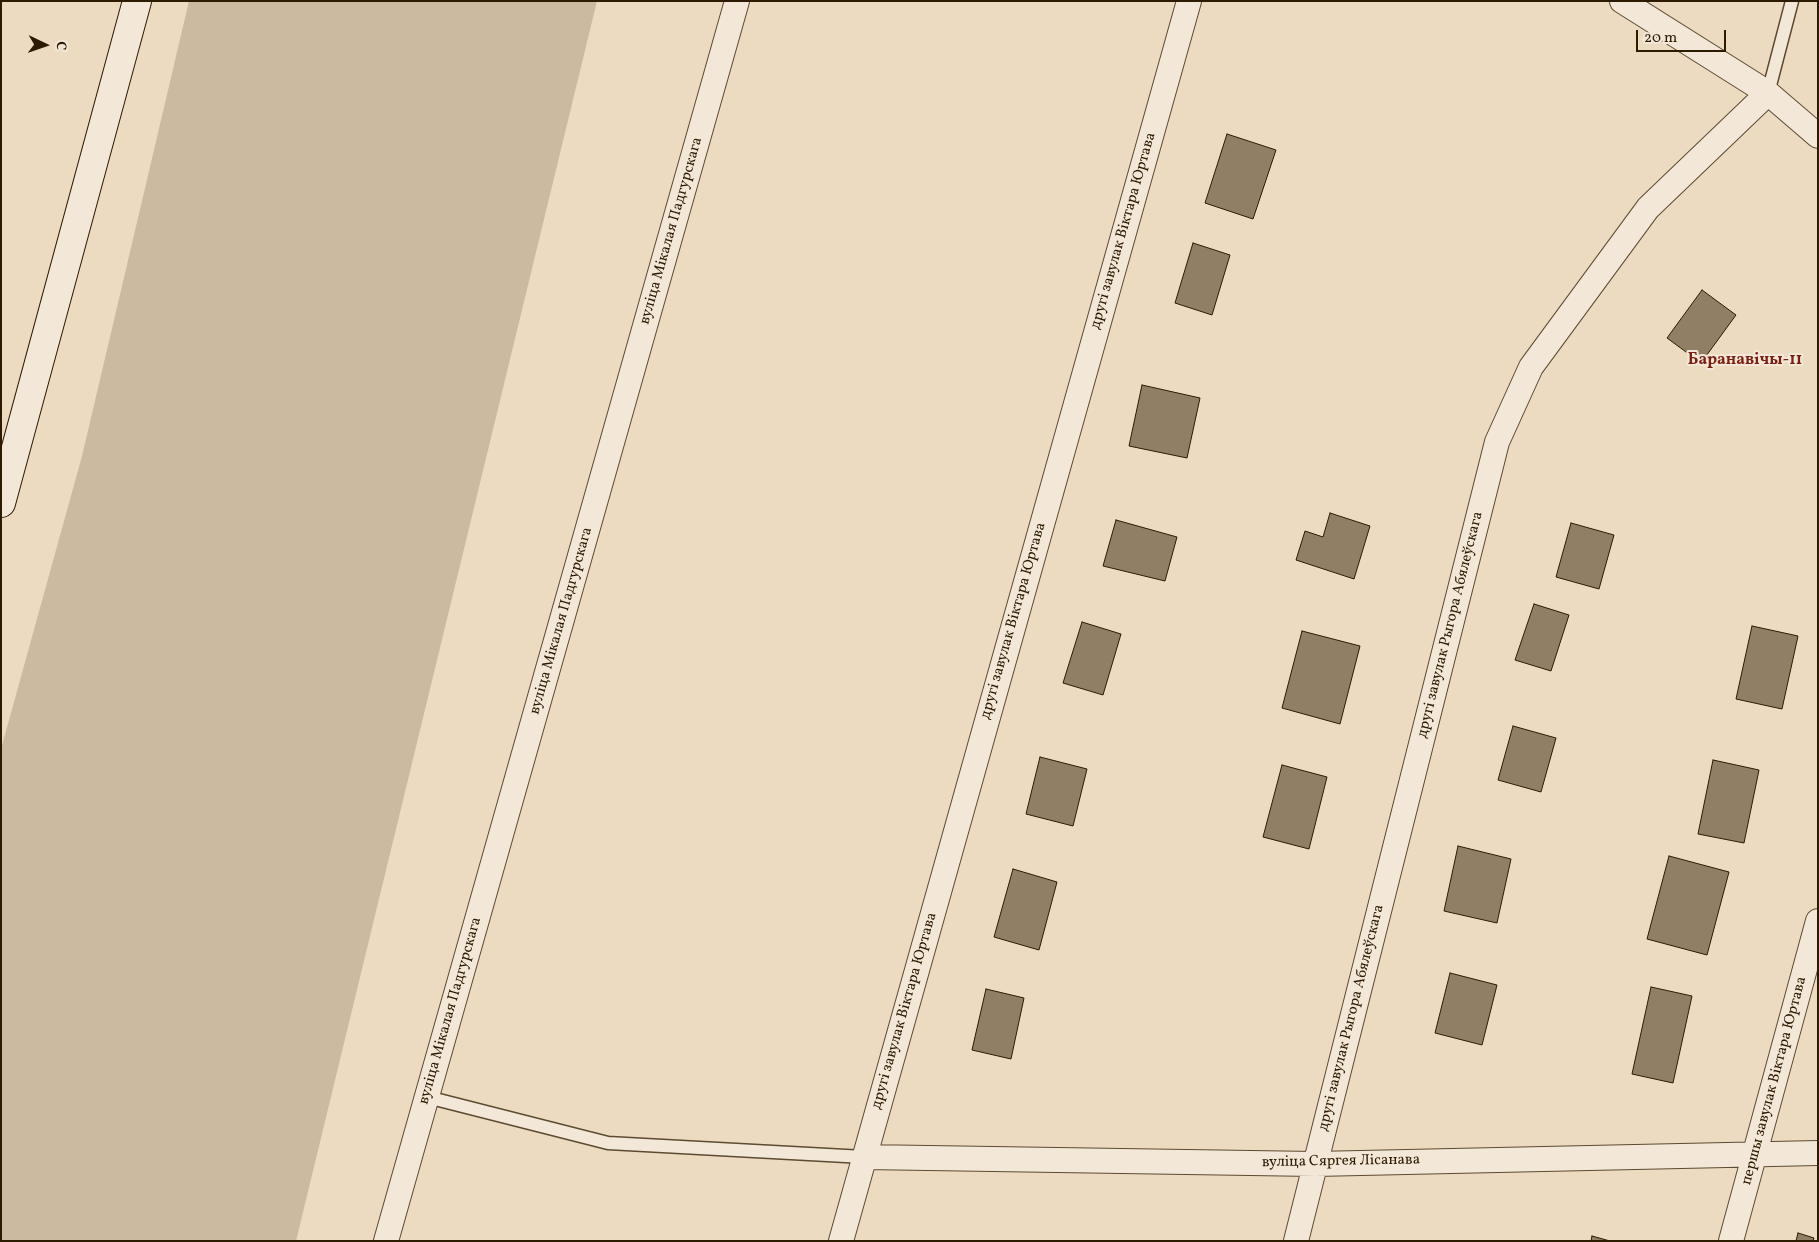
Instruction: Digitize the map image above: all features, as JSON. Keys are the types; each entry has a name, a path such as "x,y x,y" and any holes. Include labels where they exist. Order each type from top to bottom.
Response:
{"main road":[{"path":"1,503 137,1"}],"street":[{"name":"вуліца Мікалая Падгурскага","path":"386,1241 737,1"},
{"name":"другі завулак Віктара Юртава","path":"841,1241 1189,1"},
{"path":"1622,1 1768,93 1818,136"},
{"name":"другі завулак Рыгора Абялеўскага","path":"1296,1241 1497,442 1531,368 1648,208 1768,93"},
{"name":"першы завулак Віктара Юртава","path":"1731,1241 1818,921"},
{"name":"вуліца Сяргея Лісанава","path":"864,1156 1315,1164 1818,1153"}],"lane":[{"path":"1768,93 1792,1"},
{"path":"427,1097 608,1144 864,1156"}],"shaded area":[{"path":"189,1 597,1 296,1241 1,1241 1,749 82,456"}],"building":[{"path":"1227,134 1276,150 1253,219 1205,203"},
{"path":"1193,243 1230,255 1212,315 1175,303"},
{"path":"1702,290 1736,315 1701,363 1667,338"},
{"path":"1142,385 1200,398 1187,458 1129,446"},
{"path":"1330,513 1370,526 1354,579 1296,560 1305,531 1323,537"},
{"path":"1116,520 1177,537 1165,581 1103,566"},
{"path":"1571,523 1614,535 1599,589 1556,577"},
{"path":"1534,604 1569,615 1551,671 1515,660"},
{"path":"1082,622 1121,634 1103,695 1063,683"},
{"path":"1752,626 1798,636 1782,709 1736,699"},
{"path":"1302,631 1360,646 1340,724 1282,708"},
{"path":"1513,726 1556,738 1541,792 1498,780"},
{"path":"1040,757 1087,769 1073,826 1026,814"},
{"path":"1713,760 1759,770 1744,843 1698,834"},
{"path":"1282,765 1327,777 1309,849 1263,837"},
{"path":"1458,846 1511,859 1497,923 1444,911"},
{"path":"1669,856 1729,872 1707,955 1647,939"},
{"path":"1013,869 1057,882 1039,950 994,937"},
{"path":"1450,973 1497,985 1482,1045 1435,1033"},
{"path":"1651,987 1692,996 1673,1083 1632,1074"},
{"path":"986,989 1024,998 1011,1059 972,1050"},
{"path":"1798,1233 1814,1238 1813,1241 1796,1241"},
{"path":"1592,1236 1610,1241 1591,1241"}],"district":[{"name":"Баранавічы-11","path":"1745,361"}]}
